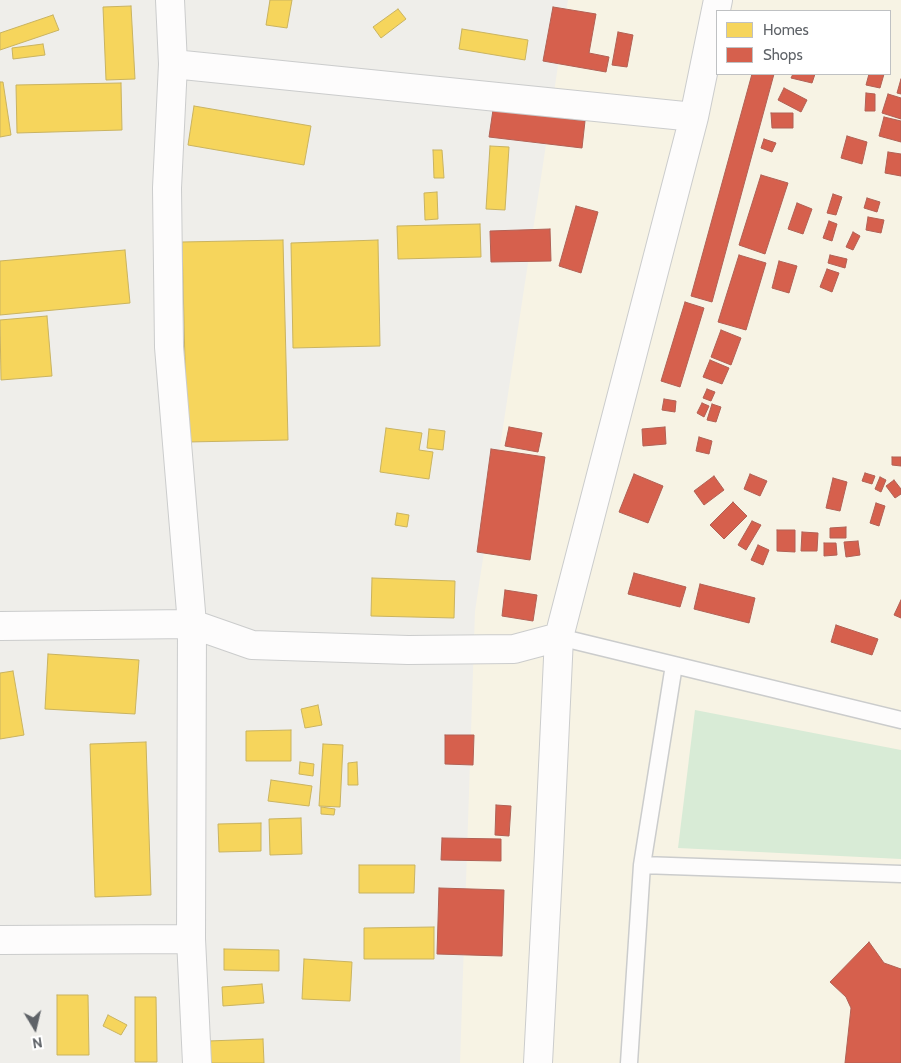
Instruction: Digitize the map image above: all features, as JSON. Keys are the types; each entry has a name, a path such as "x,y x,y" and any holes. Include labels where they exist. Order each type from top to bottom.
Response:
{"street":[{"path":"170,0 173,64 167,188 169,346 192,624 191,939 197,1063"},
{"path":"538,1063 550,852 559,637 694,117 718,0"},
{"path":"173,64 694,117"},
{"path":"0,626 192,624 252,645 408,650 514,649 559,637"},
{"path":"0,940 191,939"}],"lane":[{"path":"559,637 901,720"},
{"path":"629,1063 642,865 674,665"},
{"path":"642,865 901,874"}],"shaded area":[{"path":"568,0 901,0 901,1063 460,1063 475,611"}],"green space":[{"path":"695,710 901,750 901,859 678,848"}],"building: Homes":[{"path":"270,0 292,0 287,28 266,25"},
{"path":"131,6 135,79 106,80 103,7"},
{"path":"398,9 406,19 381,38 373,27"},
{"path":"53,15 59,30 0,50 0,33"},
{"path":"462,29 528,40 525,60 459,49"},
{"path":"43,44 45,55 13,59 12,48"},
{"path":"0,82 3,82 11,135 0,137"},
{"path":"121,83 122,130 17,133 16,85"},
{"path":"194,106 311,126 304,165 188,145"},
{"path":"490,146 509,147 505,210 486,209"},
{"path":"433,150 442,150 444,178 434,178"},
{"path":"437,192 438,219 425,220 424,193"},
{"path":"480,224 481,257 398,259 397,226"},
{"path":"283,240 288,440 187,442 182,242"},
{"path":"378,240 380,346 293,348 291,243"},
{"path":"125,250 130,303 0,315 0,261"},
{"path":"47,316 52,376 1,380 0,320"},
{"path":"386,428 422,433 419,450 433,452 429,479 380,472"},
{"path":"429,429 445,431 443,450 427,448"},
{"path":"397,513 409,515 407,527 395,525"},
{"path":"372,578 455,581 454,618 371,616"},
{"path":"48,654 139,660 135,714 45,709"},
{"path":"13,671 24,735 0,739 0,673"},
{"path":"318,705 322,725 305,728 301,709"},
{"path":"291,730 291,761 246,761 246,731"},
{"path":"146,742 151,895 95,897 90,744"},
{"path":"323,744 343,745 340,807 319,806"},
{"path":"300,762 314,764 313,776 299,774"},
{"path":"357,762 358,785 348,785 348,763"},
{"path":"271,780 312,786 309,806 268,801"},
{"path":"321,807 335,809 334,815 321,814"},
{"path":"301,818 302,854 270,855 269,819"},
{"path":"261,823 261,851 219,852 218,824"},
{"path":"359,865 415,865 414,893 359,893"},
{"path":"434,927 434,959 364,959 364,928"},
{"path":"224,949 279,950 279,971 224,970"},
{"path":"304,959 352,962 350,1001 302,999"},
{"path":"262,984 264,1003 223,1006 222,987"},
{"path":"57,995 88,995 89,1055 57,1055"},
{"path":"135,997 156,997 157,1062 135,1062"},
{"path":"108,1015 127,1025 121,1035 103,1026"},
{"path":"263,1039 264,1063 209,1063 208,1041"}],"building: Shops":[{"path":"553,7 596,14 589,53 609,57 606,72 543,61"},
{"path":"618,32 633,35 627,67 612,65"},
{"path":"752,75 774,75 712,302 691,296"},
{"path":"792,75 815,75 812,83 791,78"},
{"path":"869,75 884,75 880,88 866,85"},
{"path":"901,79 901,94 897,93"},
{"path":"784,88 807,100 801,112 778,100"},
{"path":"866,93 875,94 875,111 865,111"},
{"path":"888,94 901,98 901,119 882,113"},
{"path":"493,110 585,121 582,148 489,137"},
{"path":"771,113 793,113 793,128 772,128"},
{"path":"884,117 901,121 901,142 879,136"},
{"path":"847,136 867,142 862,164 841,158"},
{"path":"764,139 776,143 772,152 761,148"},
{"path":"888,152 901,154 901,176 885,173"},
{"path":"761,175 788,183 765,254 739,245"},
{"path":"833,194 842,197 836,215 827,213"},
{"path":"867,198 880,202 877,212 864,208"},
{"path":"797,203 812,209 803,234 788,229"},
{"path":"576,206 598,212 581,273 559,266"},
{"path":"868,217 884,220 881,233 866,230"},
{"path":"829,221 837,224 832,241 823,238"},
{"path":"550,229 551,261 491,262 490,231"},
{"path":"853,232 860,236 853,250 846,247"},
{"path":"739,255 766,263 746,330 718,322"},
{"path":"830,255 847,259 845,268 828,263"},
{"path":"779,261 797,266 789,293 772,288"},
{"path":"827,269 839,273 832,292 820,287"},
{"path":"685,302 704,308 680,387 661,381"},
{"path":"721,330 741,338 731,365 711,357"},
{"path":"710,360 729,368 722,384 703,377"},
{"path":"707,389 715,392 711,401 703,398"},
{"path":"664,399 676,401 675,412 662,410"},
{"path":"702,403 709,406 704,417 697,413"},
{"path":"712,404 721,407 716,422 707,420"},
{"path":"509,427 542,433 538,452 505,446"},
{"path":"665,427 666,444 643,446 642,429"},
{"path":"699,437 712,441 709,454 696,451"},
{"path":"491,449 545,457 530,560 477,552"},
{"path":"892,457 901,457 901,466 892,465"},
{"path":"865,473 875,476 872,484 862,481"},
{"path":"634,474 663,486 648,523 619,512"},
{"path":"750,474 767,481 760,496 744,489"},
{"path":"714,476 724,490 704,505 694,491"},
{"path":"880,477 886,480 881,492 875,489"},
{"path":"833,478 847,482 840,511 826,508"},
{"path":"894,480 901,489 901,494 895,498 886,486"},
{"path":"733,502 747,516 724,539 710,525"},
{"path":"876,503 885,506 879,526 870,523"},
{"path":"752,521 761,525 746,550 738,545"},
{"path":"846,527 846,538 830,538 830,528"},
{"path":"777,530 795,530 795,552 777,551"},
{"path":"802,532 818,533 817,551 801,551"},
{"path":"858,541 860,555 846,557 844,542"},
{"path":"824,543 836,543 837,555 824,556"},
{"path":"758,545 769,550 763,565 751,560"},
{"path":"634,573 686,587 680,607 628,594"},
{"path":"700,584 755,598 749,623 694,609"},
{"path":"505,590 537,595 533,621 502,616"},
{"path":"901,600 901,618 894,615"},
{"path":"836,625 878,639 872,655 831,642"},
{"path":"445,735 474,735 473,765 445,764"},
{"path":"496,805 511,806 509,836 495,835"},
{"path":"442,838 501,839 501,861 441,860"},
{"path":"439,888 504,890 502,956 437,954"},
{"path":"869,942 884,963 901,969 901,1063 845,1063 851,1008 846,997 830,982"}]}
